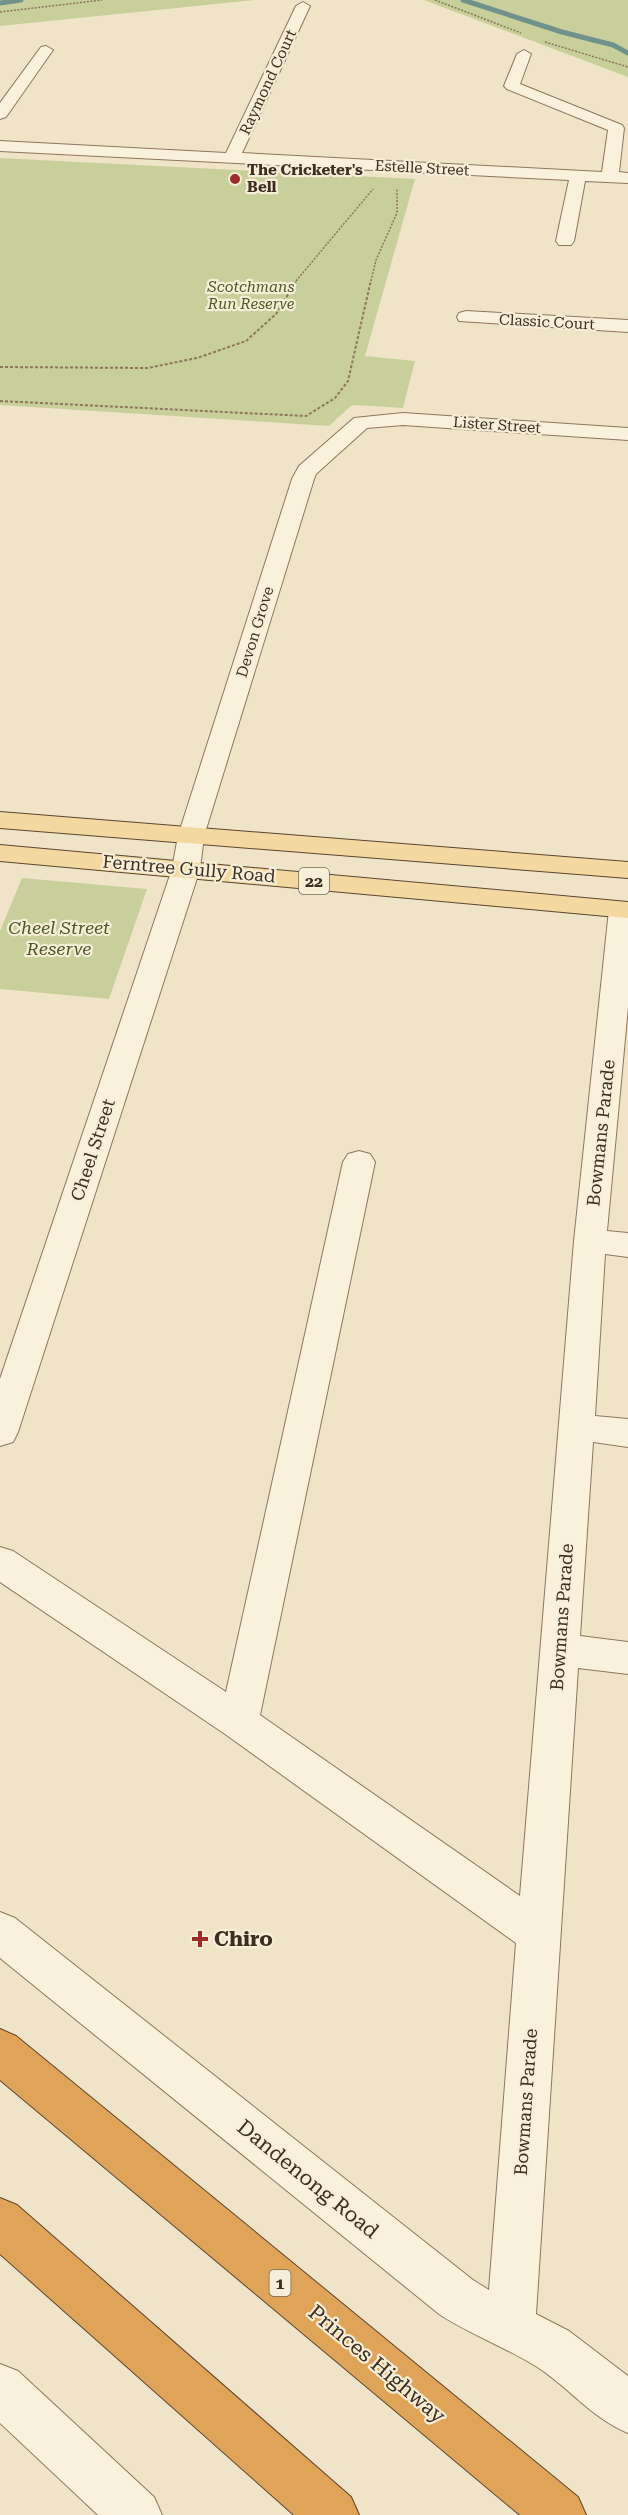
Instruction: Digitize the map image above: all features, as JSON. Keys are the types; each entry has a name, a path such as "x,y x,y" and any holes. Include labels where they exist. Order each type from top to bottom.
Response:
{"highway":[{"name":"Princes Highway","path":"0,2051 560,2515"},
{"path":"0,2222 333,2515"}],"main road":[{"name":"Ferntree Gully Road","path":"0,820 628,870"},
{"name":"Ferntree Gully Road","path":"0,853 625,910"}],"street":[{"name":"Raymond Court","path":"232,158 303,6"},
{"path":"0,114 46,50"},
{"path":"524,54 512,86 616,128 610,177"},
{"name":"Estelle Street","path":"0,146 628,178"},
{"path":"566,241 578,176"},
{"name":"Classic Court","path":"466,317 628,326"},
{"name":"Lister Street","path":"366,421 403,419 628,434"},
{"name":"Devon Grove","path":"186,869 191,836 303,478 307,471 356,425 366,421"},
{"name":"Cheel Street","path":"0,1432 186,869"},
{"name":"Bowmans Parade","path":"511,2326 590,1241 625,910"},
{"path":"239,1722 359,1162"},
{"path":"590,1241 628,1245"},
{"path":"576,1427 628,1433"},
{"path":"0,1562 239,1722 538,1934"},
{"path":"559,1650 628,1658"},
{"name":"Dandenong Road","path":"0,1932 456,2297 483,2314 552,2348 628,2408"},
{"path":"0,2390 136,2515"}],"path":[{"path":"0,12 102,0"},
{"path":"0,367 148,368 197,358 246,341 276,314 301,273 378,184 387,166"},
{"path":"0,401 306,417 324,407 341,395 348,381 376,260 397,213 397,187 378,184"}],"green space":[{"path":"0,0 255,0 0,26"},
{"path":"424,0 628,0 628,77"},
{"name":"Scotchmans Run Reserve","path":"0,158 415,179 365,356 415,361 403,408 352,405 329,426 0,405"},
{"name":"Cheel Street Reserve","path":"22,878 147,889 109,999 0,989 0,931"}],"waterway":[{"path":"0,3 21,0"},
{"path":"463,0 562,32 613,45 628,53"}],"place":[{"name":"The Cricketer's Bell","path":"235,179"},
{"name":"Chiro","path":"200,1939"}]}
